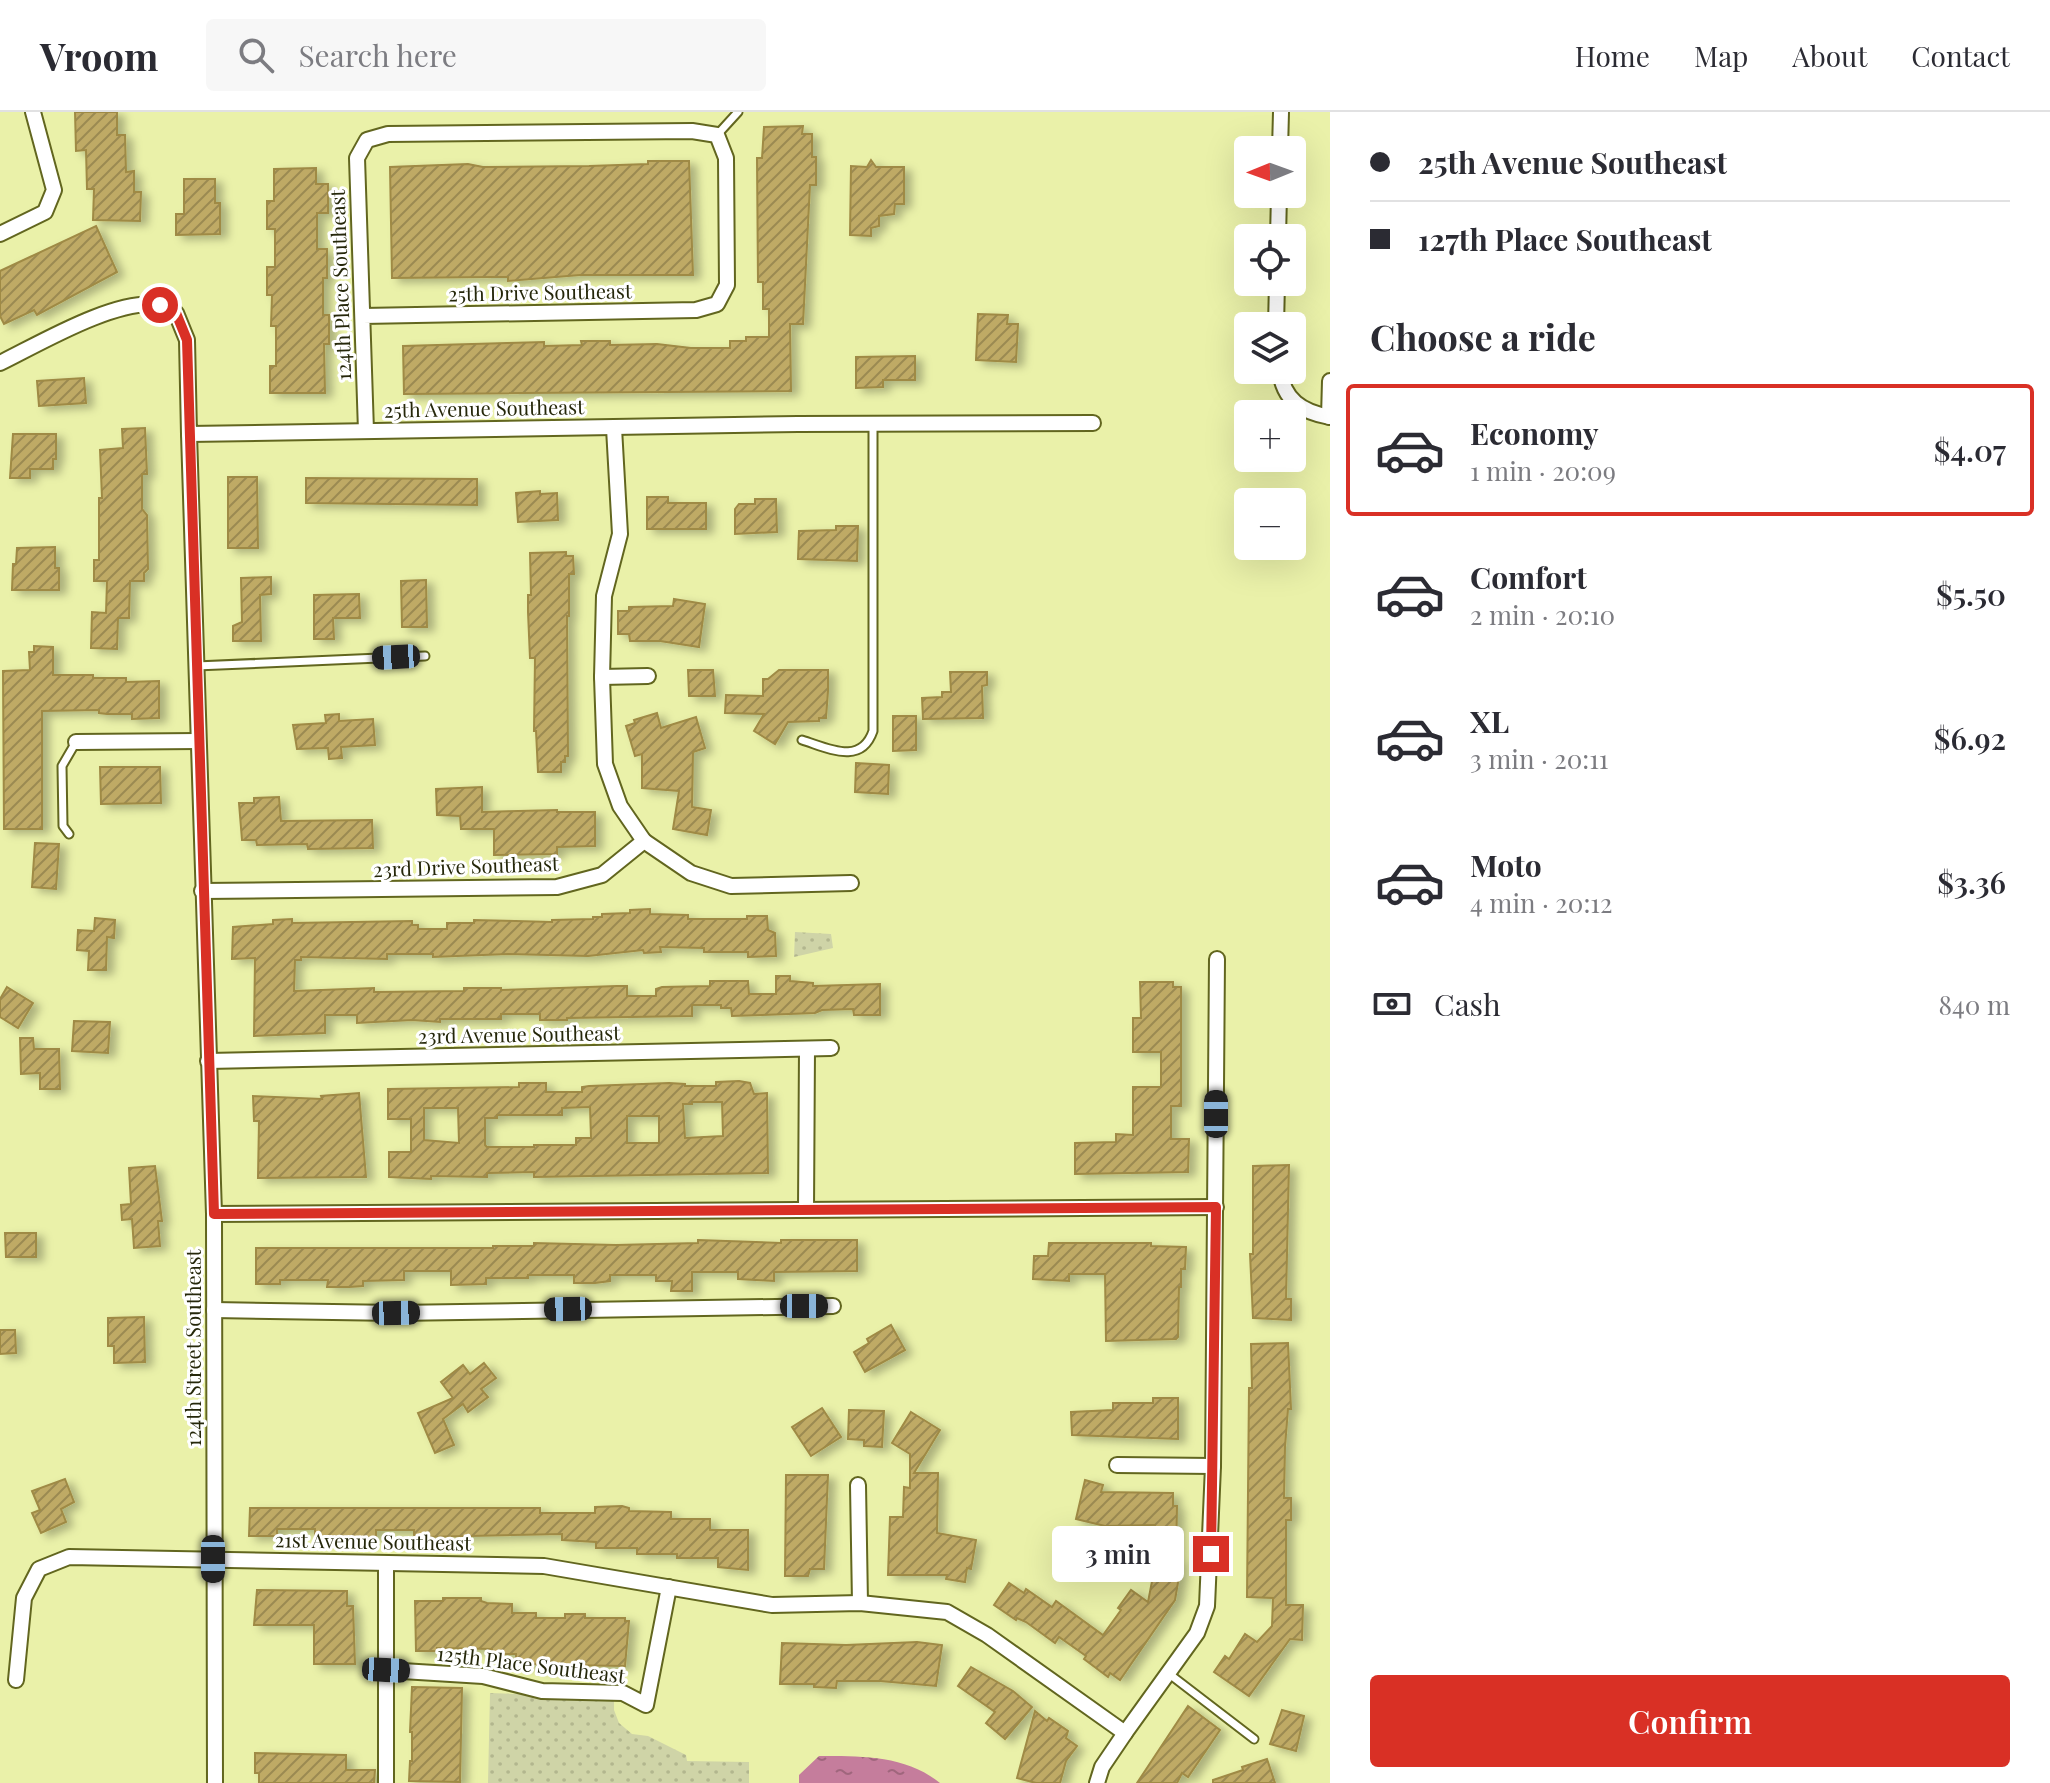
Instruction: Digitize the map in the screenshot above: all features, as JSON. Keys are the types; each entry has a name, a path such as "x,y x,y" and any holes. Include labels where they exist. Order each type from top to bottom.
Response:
{"street":[{"path":"0,234 45,212 54,190 33,112"},
{"path":"1280,136 1281,112"},
{"name":"124th Place Southeast","path":"366,431 357,158 367,140 388,134 692,131 717,135"},
{"name":"25th Drive Southeast","path":"363,316 696,310 717,304 727,285 726,158 717,135"},
{"path":"0,363 87,320 136,305 160,305 176,313 187,340 189,434"},
{"path":"1281,384 1292,401 1309,413 1330,417 1330,381"},
{"name":"25th Avenue Southeast","path":"189,434 873,423 1093,423"},
{"path":"614,428 620,534 604,596 602,677 605,764 620,806 644,841 691,873 731,886 851,883"},
{"name":"124th Street Southeast","path":"189,434 214,1214 215,1783"},
{"path":"602,677 648,676"},
{"path":"76,742 198,741"},
{"name":"23rd Drive Southeast","path":"202,891 557,887 602,875 644,841"},
{"path":"1097,1783 1102,1767 1197,1633 1207,1606 1213,1466 1217,959"},
{"name":"23rd Avenue Southeast","path":"208,1061 831,1048"},
{"path":"806,1209 807,1049"},
{"path":"214,1214 1216,1207"},
{"path":"214,1310 396,1313 833,1306"},
{"path":"1117,1465 1213,1466"},
{"path":"858,1485 860,1603"},
{"name":"21st Avenue Southeast","path":"16,1680 24,1598 39,1569 69,1557 544,1566 772,1605 860,1603 947,1612 987,1635 1125,1733"},
{"path":"386,1563 386,1783"},
{"name":"125th Place Southeast","path":"386,1670 483,1676 542,1691 623,1693 646,1705 669,1587"}],"lane":[{"path":"717,135 738,112"},
{"path":"802,740 840,751 854,751 869,742 873,731 873,423"},
{"path":"195,666 425,656"},
{"path":"69,834 63,826 62,766 76,742"},
{"path":"1168,1673 1254,1739"}],"green space":[{"path":"795,932 831,934 833,948 794,957"},
{"path":"490,1693 614,1698 619,1723 632,1734 648,1736 686,1755 687,1761 749,1762 749,1783 488,1783"}],"water":[{"path":"819,1756 866,1757 898,1762 940,1783 799,1783 799,1775"}],"building":[{"path":"75,112 117,112 117,135 125,135 126,172 134,171 134,192 141,192 140,221 93,220 94,189 87,189 86,150 76,151"},
{"path":"803,126 802,134 812,134 816,185 810,185 803,324 790,324 791,391 404,394 403,346 544,342 544,346 610,341 610,345 730,348 730,341 769,337 769,309 763,309 763,282 758,282 757,158 762,158 764,127"},
{"path":"871,160 876,167 904,167 904,204 895,204 894,214 879,216 879,226 871,228 871,236 850,235 851,166 867,167"},
{"path":"648,161 689,161 693,275 580,275 508,281 508,277 392,278 390,167 468,164 483,167 589,166 648,164"},
{"path":"316,168 316,184 328,184 328,213 317,213 317,249 327,249 327,278 323,278 323,315 329,315 329,344 324,344 325,393 270,393 270,366 276,366 276,326 271,326 272,295 267,295 267,267 275,267 275,229 267,229 267,201 274,201 274,169"},
{"path":"184,179 215,179 215,203 220,203 220,234 176,235 176,214 184,214"},
{"path":"96,226 117,272 37,315 34,310 4,324 0,316 0,271"},
{"path":"978,314 1008,315 1007,324 1018,324 1016,362 976,360"},
{"path":"915,356 915,380 883,380 883,387 856,388 856,357"},
{"path":"84,378 86,403 39,406 37,381"},
{"path":"145,428 147,474 142,474 142,509 147,515 148,569 144,573 144,581 130,581 129,618 118,618 117,649 91,648 92,612 106,613 107,581 94,581 94,560 99,560 99,498 102,498 100,450 123,448 122,429"},
{"path":"13,434 56,434 53,469 30,469 30,478 10,478"},
{"path":"228,477 257,477 258,548 228,548"},
{"path":"306,478 477,479 477,505 306,503"},
{"path":"540,491 540,494 557,493 558,520 518,522 516,493"},
{"path":"647,497 668,497 668,503 706,503 706,529 647,529"},
{"path":"755,499 776,499 777,532 735,534 735,509 739,504 755,504"},
{"path":"836,526 858,526 857,561 798,559 799,531 836,530"},
{"path":"55,547 59,590 12,590 17,548"},
{"path":"566,552 566,556 573,556 574,574 569,574 567,616 568,756 565,756 565,762 561,762 561,772 538,772 534,731 535,658 530,658 528,612 528,595 531,595 530,553"},
{"path":"271,577 271,594 260,595 261,641 233,641 233,626 242,622 241,578"},
{"path":"426,580 427,627 402,627 401,581"},
{"path":"359,594 360,618 333,618 334,639 314,639 314,595"},
{"path":"674,599 705,604 699,647 660,641 630,641 629,634 618,634 618,611 629,611 629,607 673,606"},
{"path":"34,646 53,647 53,675 126,678 126,682 159,681 159,718 132,719 132,714 107,714 99,713 99,710 42,711 42,829 4,829 3,671 30,670 29,652 34,652"},
{"path":"688,670 713,670 715,696 689,696"},
{"path":"779,670 828,670 828,691 826,718 788,722 775,744 754,731 764,714 725,713 726,695 763,696 763,679 768,679"},
{"path":"950,672 987,672 987,685 982,686 983,718 923,719 922,698 942,697 942,692 951,692"},
{"path":"657,713 661,728 696,717 705,748 693,752 692,807 711,810 707,835 673,829 679,791 642,788 642,754 635,756 626,726 635,723 634,720"},
{"path":"339,714 339,721 373,719 375,745 341,747 342,758 329,759 328,748 297,749 293,725 326,723 325,715"},
{"path":"893,716 916,716 916,750 893,751"},
{"path":"856,763 889,765 888,794 855,792"},
{"path":"100,767 160,767 161,803 101,804"},
{"path":"482,787 482,812 595,812 595,846 557,847 557,854 494,855 494,829 461,829 460,816 437,815 436,789"},
{"path":"279,797 281,821 372,820 373,848 308,849 307,844 257,845 256,840 242,840 239,803 254,803 254,798"},
{"path":"35,843 59,844 56,889 32,887"},
{"path":"650,909 650,914 688,915 688,919 767,916 768,930 775,933 776,956 748,957 748,952 704,952 704,948 660,947 661,952 644,953 643,950 588,956 508,954 433,957 433,954 387,954 387,959 301,957 301,960 295,960 294,991 374,988 374,992 464,991 464,988 501,990 627,986 627,996 656,996 656,989 662,987 710,986 710,981 748,981 749,994 776,994 776,976 790,976 790,981 813,983 813,986 880,984 880,1015 854,1015 853,1009 732,1016 731,1008 721,1008 721,1005 692,1005 692,1016 567,1020 540,1020 540,1014 501,1014 501,1019 357,1023 357,1015 325,1015 325,1033 254,1036 255,958 232,959 233,927 273,924 273,920 292,919 292,923 412,921 418,929 447,929 447,923 474,923 474,920 552,922 593,919 602,917 602,914"},
{"path":"95,918 115,920 114,938 107,937 106,970 88,970 89,951 77,950 78,930 94,931"},
{"path":"1140,982 1173,982 1173,987 1181,987 1181,1106 1171,1106 1171,1139 1189,1139 1188,1172 1075,1174 1075,1143 1116,1142 1116,1134 1133,1135 1133,1087 1161,1087 1161,1052 1133,1052 1133,1018 1141,1018"},
{"path":"7,987 33,1003 18,1028 0,1017 0,999"},
{"path":"74,1021 110,1022 108,1053 72,1051"},
{"path":"20,1038 33,1038 34,1049 59,1049 60,1089 40,1089 40,1073 21,1074"},
{"path":"716,1082 750,1083 754,1094 767,1093 768,1173 534,1177 534,1172 487,1173 487,1177 431,1176 431,1179 389,1177 389,1152 411,1152 411,1119 388,1119 388,1089 519,1087 519,1083 546,1083 546,1092 582,1092 582,1087 589,1086 669,1083 716,1086","holes":["722,1102 723,1136 685,1138 683,1104","590,1107 591,1138 576,1138 576,1145 485,1145 485,1118 497,1118 497,1115 562,1115 562,1108","424,1108 458,1108 459,1143 424,1140","627,1116 659,1116 659,1143 627,1143"]},
{"path":"359,1093 366,1177 258,1178 259,1121 254,1121 253,1096 322,1099 321,1096"},
{"path":"1289,1165 1286,1299 1291,1299 1291,1320 1253,1318 1250,1254 1253,1254 1253,1166"},
{"path":"155,1166 162,1221 158,1221 160,1246 134,1248 132,1219 122,1220 121,1205 131,1204 129,1168"},
{"path":"5,1233 36,1233 36,1257 6,1257"},
{"path":"698,1240 781,1243 781,1240 857,1240 857,1271 774,1272 774,1281 738,1279 738,1272 692,1272 692,1291 671,1291 672,1281 656,1281 656,1275 610,1275 610,1281 574,1283 574,1275 528,1275 528,1278 486,1278 486,1284 451,1285 451,1271 404,1271 404,1280 363,1281 363,1286 349,1287 327,1287 328,1280 280,1280 280,1284 256,1284 256,1248 493,1248 534,1246 534,1243 616,1245 698,1243"},
{"path":"1049,1243 1151,1243 1151,1246 1186,1247 1185,1269 1181,1269 1179,1287 1178,1337 1106,1341 1105,1274 1069,1274 1069,1281 1033,1279 1034,1256 1048,1256"},
{"path":"144,1317 145,1362 114,1363 114,1346 108,1346 108,1318"},
{"path":"891,1325 905,1350 865,1372 854,1352 869,1343 867,1339"},
{"path":"0,1330 15,1330 16,1353 0,1354"},
{"path":"1288,1343 1291,1409 1288,1409 1285,1447 1284,1498 1291,1498 1291,1520 1286,1520 1286,1605 1303,1605 1302,1640 1290,1639 1249,1696 1214,1672 1225,1656 1229,1659 1245,1634 1257,1642 1272,1626 1273,1598 1247,1597 1251,1344"},
{"path":"484,1363 496,1378 481,1389 488,1397 468,1412 463,1404 443,1419 454,1445 435,1453 418,1413 453,1398 441,1382 463,1365 470,1374"},
{"path":"1153,1398 1178,1398 1178,1439 1072,1435 1071,1412 1113,1410 1113,1403 1153,1403"},
{"path":"822,1408 841,1437 811,1456 792,1427"},
{"path":"849,1410 884,1411 882,1447 864,1446 864,1440 848,1439"},
{"path":"911,1412 940,1430 914,1473 938,1473 937,1533 976,1540 971,1569 967,1568 965,1582 946,1579 947,1575 888,1575 890,1517 903,1517 904,1487 910,1488 910,1454 892,1443"},
{"path":"786,1475 828,1475 824,1569 810,1569 808,1576 785,1576"},
{"path":"65,1479 74,1502 61,1509 66,1522 41,1533 32,1513 40,1510 32,1491"},
{"path":"1085,1480 1103,1485 1101,1492 1173,1493 1173,1506 1177,1506 1176,1560 1180,1561 1180,1571 1175,1600 1120,1680 1110,1673 1108,1677 1059,1637 1055,1643 1026,1622 1016,1620 994,1605 1009,1583 1024,1593 1026,1589 1052,1607 1056,1601 1103,1635 1131,1590 1148,1602 1161,1535 1155,1535 1155,1525 1105,1526 1076,1519"},
{"path":"595,1507 629,1508 629,1511 671,1512 671,1519 710,1519 710,1530 748,1530 748,1570 718,1567 718,1558 637,1554 637,1548 596,1548 596,1542 562,1540 562,1534 422,1537 414,1535 414,1530 376,1530 376,1537 324,1538 315,1536 315,1529 277,1529 277,1536 249,1536 250,1508 540,1508 540,1513 595,1513"},
{"path":"257,1590 347,1591 347,1606 353,1606 355,1664 314,1664 314,1625 254,1625"},
{"path":"443,1598 481,1598 487,1603 512,1604 512,1613 536,1613 536,1618 585,1614 585,1618 625,1618 629,1621 625,1666 561,1665 561,1668 540,1668 541,1664 516,1664 516,1654 492,1654 492,1649 437,1648 437,1651 416,1651 415,1601 443,1601"},
{"path":"917,1642 942,1645 936,1686 880,1681 837,1681 836,1688 814,1687 814,1684 780,1684 782,1643 846,1645"},
{"path":"971,1667 1013,1691 1032,1707 1005,1739 986,1723 995,1712 958,1686"},
{"path":"412,1687 462,1688 460,1782 409,1781"},
{"path":"1188,1706 1220,1730 1188,1777 1182,1773 1177,1783 1137,1783"},
{"path":"1282,1710 1304,1716 1296,1751 1270,1744"},
{"path":"1035,1711 1068,1731 1066,1738 1077,1746 1066,1761 1060,1783 1036,1783 1017,1778"},
{"path":"255,1753 346,1755 346,1770 375,1770 374,1783 259,1783 259,1773 255,1773"},
{"path":"1267,1759 1275,1783 1213,1783 1213,1780 1243,1770 1242,1767"}],"route":[{"path":"160,305 176,313 187,340 214,1214 1216,1207 1211,1554"}]}
